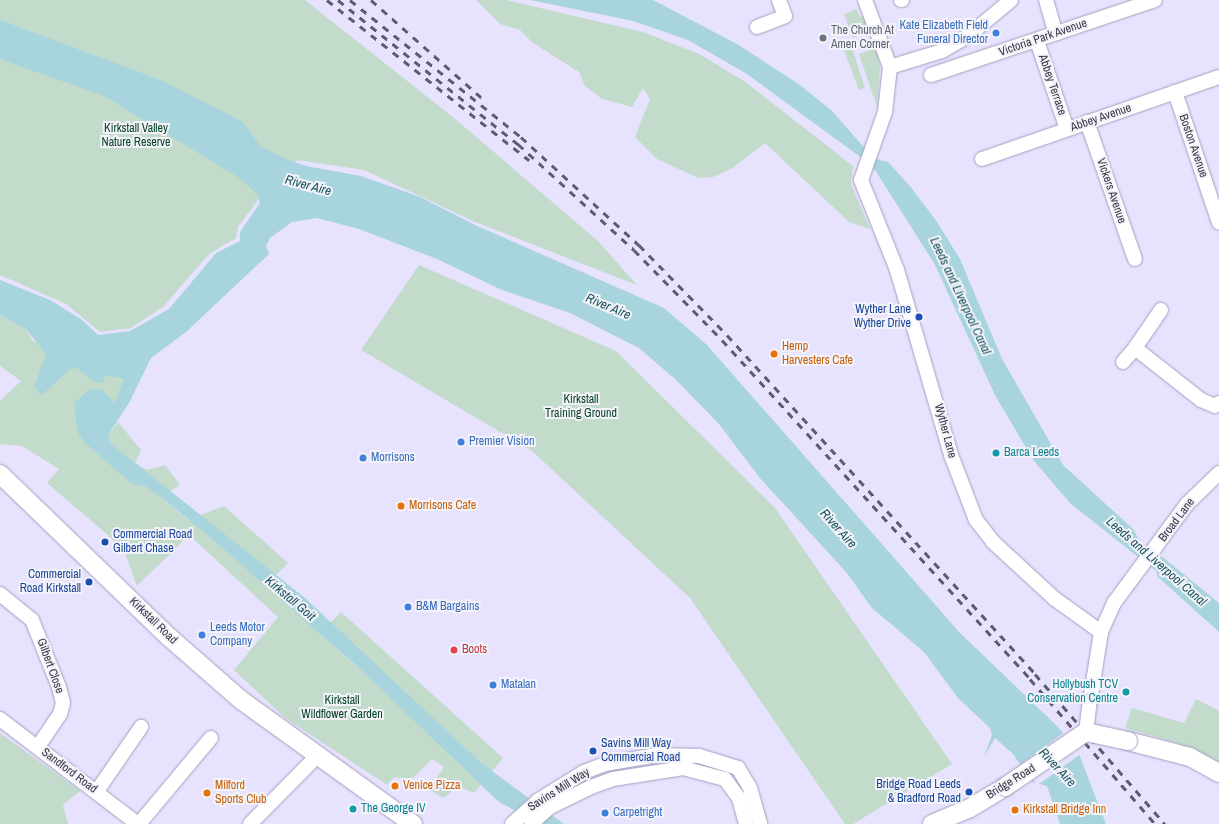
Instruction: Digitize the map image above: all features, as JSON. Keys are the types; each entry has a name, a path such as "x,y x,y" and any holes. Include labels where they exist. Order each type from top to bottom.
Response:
{"main road":[{"name":"Kirkstall Road","path":"0,474 169,637 241,700 319,754 414,824"},
{"path":"1086,732 1190,757 1219,773"},
{"name":"Bridge Road","path":"932,824 970,808 1005,787 1086,732"}],"street":[{"path":"757,27 786,16 779,0"},
{"path":"865,0 890,67 942,51 968,36 1011,0"},
{"path":"1046,0 1056,34"},
{"name":"Victoria Park Avenue","path":"931,75 1037,41 1154,0"},
{"name":"Abbey Terrace","path":"1037,41 1068,129"},
{"name":"Wyther Lane","path":"890,67 885,112 862,169 864,188 897,270 951,455 976,520 1013,564 1101,632"},
{"name":"Abbey Avenue","path":"982,159 1219,76"},
{"name":"Boston Avenue","path":"1175,92 1219,223"},
{"name":"Vickers Avenue","path":"1087,122 1135,260"},
{"path":"1123,362 1135,348 1161,310"},
{"path":"1135,348 1201,400 1215,406 1219,403"},
{"name":"Broad Lane","path":"1101,632 1114,603 1138,569 1159,545 1187,504 1219,473"},
{"name":"Gilbert Close","path":"0,594 32,620 59,687 63,703 60,714 38,747"},
{"path":"1086,732 1101,632"},
{"name":"Sandford Road","path":"0,719 97,791 138,824"},
{"path":"97,791 141,727"},
{"path":"138,824 211,738"},
{"path":"250,824 319,754"},
{"name":"Savins Mill Way","path":"521,821 545,803 605,764 657,755 699,756 738,768 750,788 760,824"},
{"path":"695,770 699,756"},
{"name":"Savins Mill Way","path":"545,803 613,779 683,768 725,779 734,788 746,824"}],"green space":[{"name":"Kirkstall Valley Nature Reserve","path":"0,0 305,0 454,118 598,241 637,285 475,222 364,170 297,160 258,200 238,227 236,238 209,254 163,307 131,328 100,332 66,304 0,275"},
{"path":"476,0 506,0 643,32 699,54 744,81 853,166 851,184 870,229 849,222 765,143 731,169 713,177 698,178 657,159 635,137 650,99 643,88 632,107 602,99 585,86 579,72 533,43 520,30 500,24"},
{"path":"856,9 860,17 863,15 869,29 853,38 844,14"},
{"path":"851,45 865,88 859,90 843,48"},
{"path":"876,48 880,66 877,107 859,54"},
{"name":"Kirkstall Training Ground","path":"419,265 616,351 775,508 952,764 853,824 845,824 690,598 531,450 361,350"},
{"name":"Kirkstall Wildflower Garden","path":"0,315 26,329 32,340 105,375 124,379 108,435 118,422 141,450 135,463 147,470 165,465 180,485 161,497 188,520 224,506 288,563 266,585 358,668 362,652 330,623 341,612 503,758 474,793 458,786 444,798 429,790 444,767 432,759 412,779 394,777 387,785 285,718 234,670 278,617 189,535 137,586 123,548 47,483 59,469 22,446 0,444 0,401 21,381 0,366"},
{"path":"1196,699 1219,711 1219,763 1177,743 1125,728 1132,708 1184,723"},
{"path":"0,733 80,791 63,805 68,824 0,824"}],"water":[{"name":"Leeds and Liverpool Canal","path":"530,0 653,0 737,44 800,85 832,111 862,145 879,160 888,162 909,185 935,219 960,259 1002,359 1063,465 1134,530 1142,546 1156,557 1160,555 1219,603 1219,632 1158,577 1156,571 1071,504 1034,461 996,397 934,263 875,170 859,156 747,74 688,40 633,21"},
{"path":"0,20 163,81 243,122 260,146 286,159 306,166 361,176 420,197 475,225 664,308 707,345 960,633 1057,726 1077,749 1106,824 1060,824 1047,786 1032,782 1013,754 995,738 984,757 992,735 990,728 958,698 924,652 871,607 847,573 759,477 719,424 675,379 639,348 570,313 502,290 437,259 359,229 317,218 292,222 270,238 266,246 269,254 186,332 151,358 129,403 108,435 110,443 305,598 480,762 564,824 541,824 499,802 360,669 218,544 161,497 145,486 132,484 84,442 77,431 74,403 90,389 102,390 115,403 124,379 105,375 103,383 95,382 77,368 70,369 42,395 34,387 46,354 26,329 0,315 0,280 50,300 81,319 98,335 130,331 169,309 216,253 240,241 240,232 260,203 257,194 238,177 104,96 0,59"}],"pier":[{"path":"1065,732 1081,754 1037,786 1021,764"}],"railway":[{"path":"327,0 529,160"},
{"path":"338,0 518,144 634,250 722,340 1030,679 1155,824"},
{"path":"350,0 521,137 639,245 727,335 1035,674 1165,824"},
{"path":"371,0 483,99"}],"place":[{"name":"Kate Elizabeth Field Funeral Director","path":"996,33"},
{"name":"The Church At Amen Corner","path":"823,38"},
{"name":"Wyther Lane Wyther Drive","path":"919,317"},
{"name":"Hemp Harvesters Cafe","path":"774,354"},
{"name":"Premier Vision","path":"461,442"},
{"name":"Barca Leeds","path":"996,453"},
{"name":"Morrisons","path":"363,458"},
{"name":"Morrisons Cafe","path":"401,506"},
{"name":"Commercial Road Gilbert Chase","path":"105,542"},
{"name":"Commercial Road Kirkstall","path":"89,582"},
{"name":"B&M Bargains","path":"408,607"},
{"name":"Leeds Motor Company","path":"202,635"},
{"name":"Boots","path":"454,650"},
{"name":"Matalan","path":"493,685"},
{"name":"Hollybush TCV Conservation Centre","path":"1126,692"},
{"name":"Savins Mill Way Commercial Road","path":"593,751"},
{"name":"Venice Pizza","path":"395,786"},
{"name":"Bridge Road Leeds & Bradford Road","path":"969,792"},
{"name":"Milford Sports Club","path":"207,793"},
{"name":"The George IV","path":"353,809"},
{"name":"Kirkstall Bridge Inn","path":"1015,810"},
{"name":"Carpetright","path":"605,813"}],"water label":[{"name":"River Aire","path":"308,186"},
{"name":"River Aire","path":"608,307"},
{"name":"River Aire","path":"838,529"},
{"name":"Kirkstall Goit","path":"290,599"},
{"name":"River Aire","path":"1057,768"}]}
